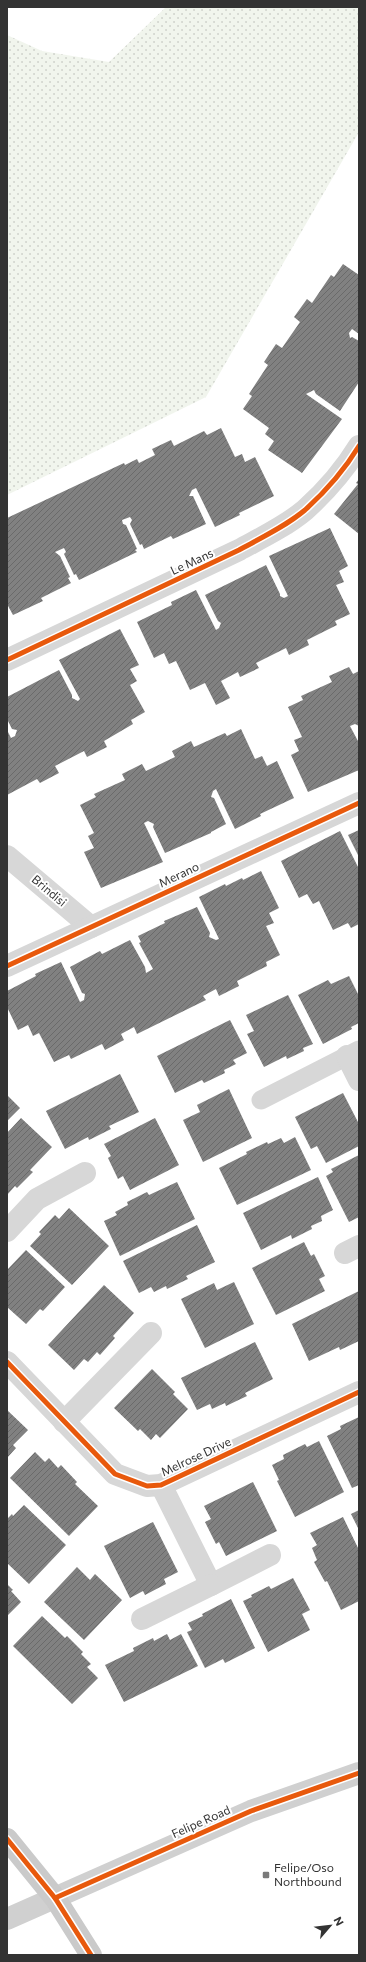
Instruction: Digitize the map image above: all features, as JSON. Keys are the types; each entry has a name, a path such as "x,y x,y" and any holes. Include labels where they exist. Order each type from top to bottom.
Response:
{"main road":[{"name":"Felipe Road","path":"7,1919 251,1811 359,1774"},
{"path":"7,1839 55,1898 91,1955"}],"street":[{"name":"Le Mans","path":"7,660 239,550 271,532 305,510 348,464 359,446"},
{"name":"Merano","path":"7,966 359,803"},
{"name":"Brindisi","path":"7,856 91,927"},
{"path":"353,1053 359,1080"},
{"path":"7,1231 37,1199 85,1173"},
{"path":"64,1422 151,1333"},
{"name":"Melrose Drive","path":"7,1362 114,1474 147,1486 161,1485 359,1392"},
{"name":"Melrose Drive","path":"161,1485 211,1585"},
{"path":"142,1619 270,1555"}],"lane":[{"path":"261,1100 353,1053"}],"shaded area":[{"path":"166,7 359,7 359,132 206,397 7,495 7,35 42,51 109,62"}],"building":[{"path":"343,264 359,275 359,334 352,329 349,333 350,338 352,337 359,341 359,382 340,411 316,394 314,390 306,394 342,419 302,473 268,450 274,441 265,434 269,428 243,409 252,396 249,394 268,365 264,362 276,344 282,348 300,322 294,317 307,299 312,303 331,275 334,277"},
{"path":"221,428 235,457 242,454 245,462 255,457 274,496 239,513 240,515 215,527 196,488 192,490 189,496 193,496 206,524 173,539 171,536 144,549 142,544 140,545 130,524 132,520 130,517 122,520 123,524 126,525 137,552 79,580 76,574 74,575 64,554 66,552 64,548 55,552 60,556 70,577 68,578 71,583 41,598 43,601 13,615 7,604 7,518 124,463 125,465 137,459 139,463 155,455 152,449 171,440 174,446 204,431 207,435"},
{"path":"359,479 359,534 334,514 358,484 356,483"},
{"path":"330,528 348,566 339,571 344,582 336,585 350,614 335,621 337,625 307,640 309,645 289,655 286,648 256,663 259,668 240,677 238,672 221,681 230,698 216,705 205,683 190,690 176,661 169,664 164,653 154,658 137,622 172,605 171,602 196,590 216,630 219,628 221,623 218,621 205,595 266,565 280,596 284,598 288,596 269,556"},
{"path":"120,629 139,665 130,669 137,681 130,685 145,712 131,720 133,724 104,741 107,747 87,757 84,751 55,766 59,773 40,783 37,779 7,795 7,730 11,738 15,736 17,730 12,729 7,719 7,697 59,670 72,695 72,698 78,701 80,699 59,660"},
{"path":"349,667 353,674 359,671 359,726 355,724 350,726 359,743 359,770 308,792 291,755 299,751 294,740 302,737 288,707 303,700 301,696 332,682 329,676"},
{"path":"241,729 255,759 262,756 267,766 277,761 294,798 260,814 261,816 235,829 216,789 213,791 211,797 214,798 226,824 211,833 165,853 153,827 154,824 148,821 144,823 163,862 101,888 84,852 94,848 88,836 94,833 80,805 96,797 94,794 125,780 122,774 142,764 146,771 175,757 172,751 191,741 194,747 225,733 227,736"},
{"path":"359,830 359,857 348,835"},
{"path":"340,831 359,869 359,924 351,928 348,923 333,930 319,901 313,904 307,894 299,898 281,861"},
{"path":"261,871 279,908 269,913 274,923 266,926 280,955 266,962 267,966 237,981 239,986 219,996 216,989 203,996 206,1000 137,1034 134,1027 121,1034 124,1040 105,1050 102,1044 71,1059 69,1055 54,1062 39,1033 33,1036 28,1025 18,1030 7,1007 7,991 36,976 35,974 61,962 80,1002 84,1000 85,994 82,993 70,967 100,951 102,954 130,940 145,967 146,973 153,969 139,943 141,942 138,936 165,923 164,921 197,907 210,933 209,937 216,940 219,939 199,897 225,884 226,886 242,878 243,880"},
{"path":"349,976 359,996 359,1023 351,1027 352,1029 323,1044 298,995 328,980 331,984"},
{"path":"288,995 313,1044 303,1048 304,1051 287,1059 286,1056 264,1067 247,1034 254,1031 246,1015"},
{"path":"230,1020 247,1053 233,1060 236,1064 224,1070 225,1073 204,1083 202,1080 175,1093 157,1056"},
{"path":"120,1074 139,1112 109,1126 111,1129 89,1140 88,1137 65,1149 46,1111"},
{"path":"229,1089 252,1138 203,1162 183,1120 200,1112 197,1105"},
{"path":"343,1093 359,1124 359,1146 326,1163 317,1146 311,1149 295,1117"},
{"path":"7,1095 20,1108 7,1121"},
{"path":"21,1118 52,1147 30,1170 33,1172 17,1188 15,1186 7,1195 7,1133"},
{"path":"155,1118 179,1165 130,1190 123,1176 118,1179 108,1158 111,1156 104,1144"},
{"path":"295,1137 311,1170 237,1205 219,1168 247,1154 246,1152 267,1142 268,1144 281,1138 284,1143"},
{"path":"359,1155 359,1217 349,1222 326,1176 333,1172 331,1169"},
{"path":"318,1177 333,1210 321,1216 322,1221 311,1226 312,1229 292,1239 291,1235 261,1250 243,1213"},
{"path":"177,1182 195,1219 120,1256 104,1221 117,1215 115,1212 128,1205 127,1202 147,1192 149,1195"},
{"path":"69,1208 109,1246 72,1285 30,1246 41,1234 39,1232 55,1215 59,1219"},
{"path":"197,1225 215,1262 186,1276 188,1279 167,1289 166,1286 154,1292 151,1287 139,1293 123,1261"},
{"path":"304,1242 311,1256 314,1254 325,1276 319,1279 325,1291 276,1315 252,1268"},
{"path":"26,1250 65,1287 43,1311 40,1309 26,1324 7,1307 7,1270"},
{"path":"234,1282 254,1324 205,1348 181,1299 214,1283 217,1290"},
{"path":"104,1285 134,1313 113,1336 115,1338 100,1355 97,1352 88,1362 84,1359 74,1370 48,1345"},
{"path":"359,1291 359,1341 340,1350 339,1347 309,1361 292,1324"},
{"path":"255,1342 273,1379 245,1393 247,1396 226,1406 225,1403 212,1409 210,1404 197,1410 181,1378"},
{"path":"152,1369 175,1392 173,1394 188,1409 160,1438 156,1434 151,1440 140,1429 138,1431 114,1408"},
{"path":"7,1410 28,1430 13,1445 16,1448 7,1458"},
{"path":"359,1417 359,1485 352,1488 327,1436 341,1429 340,1426"},
{"path":"319,1441 344,1492 295,1517 277,1481 279,1480 272,1465 284,1459 283,1455 305,1444 307,1447"},
{"path":"35,1452 45,1462 49,1458 58,1468 61,1465 77,1482 75,1484 98,1506 69,1536 10,1478"},
{"path":"253,1482 277,1531 226,1556 219,1542 216,1544 205,1522 211,1519 204,1506"},
{"path":"24,1505 66,1545 29,1584 7,1563 7,1519 12,1514 13,1516"},
{"path":"359,1510 359,1530 351,1514"},
{"path":"343,1517 359,1550 359,1601 341,1610 327,1581 325,1582 314,1562 317,1560 312,1548 317,1545 310,1533"},
{"path":"153,1522 178,1572 164,1579 166,1584 145,1595 143,1591 130,1598 104,1546"},
{"path":"77,1567 90,1580 95,1574 122,1600 84,1640 44,1602"},
{"path":"293,1578 310,1610 302,1614 310,1630 268,1652 243,1601 269,1586 271,1589"},
{"path":"7,1584 21,1602 7,1616"},
{"path":"231,1599 255,1648 225,1663 223,1659 205,1668 187,1632 192,1630 188,1623"},
{"path":"42,1616 65,1638 67,1636 83,1652 81,1654 91,1664 87,1667 98,1678 72,1704 13,1646"},
{"path":"167,1634 170,1640 181,1634 198,1666 124,1702 105,1665 134,1651 133,1648 153,1638 154,1641"}],"cycle path":[{"path":"7,660 239,550 282,527 298,516 320,496 341,472 359,446"},
{"path":"7,966 359,803"},
{"path":"7,1362 115,1474 147,1486 161,1485 359,1392"},
{"path":"55,1898 251,1811 359,1773"},
{"path":"7,1839 55,1898 91,1955"}],"place":[{"name":"Felipe/Oso Northbound","path":"266,1875"}]}
